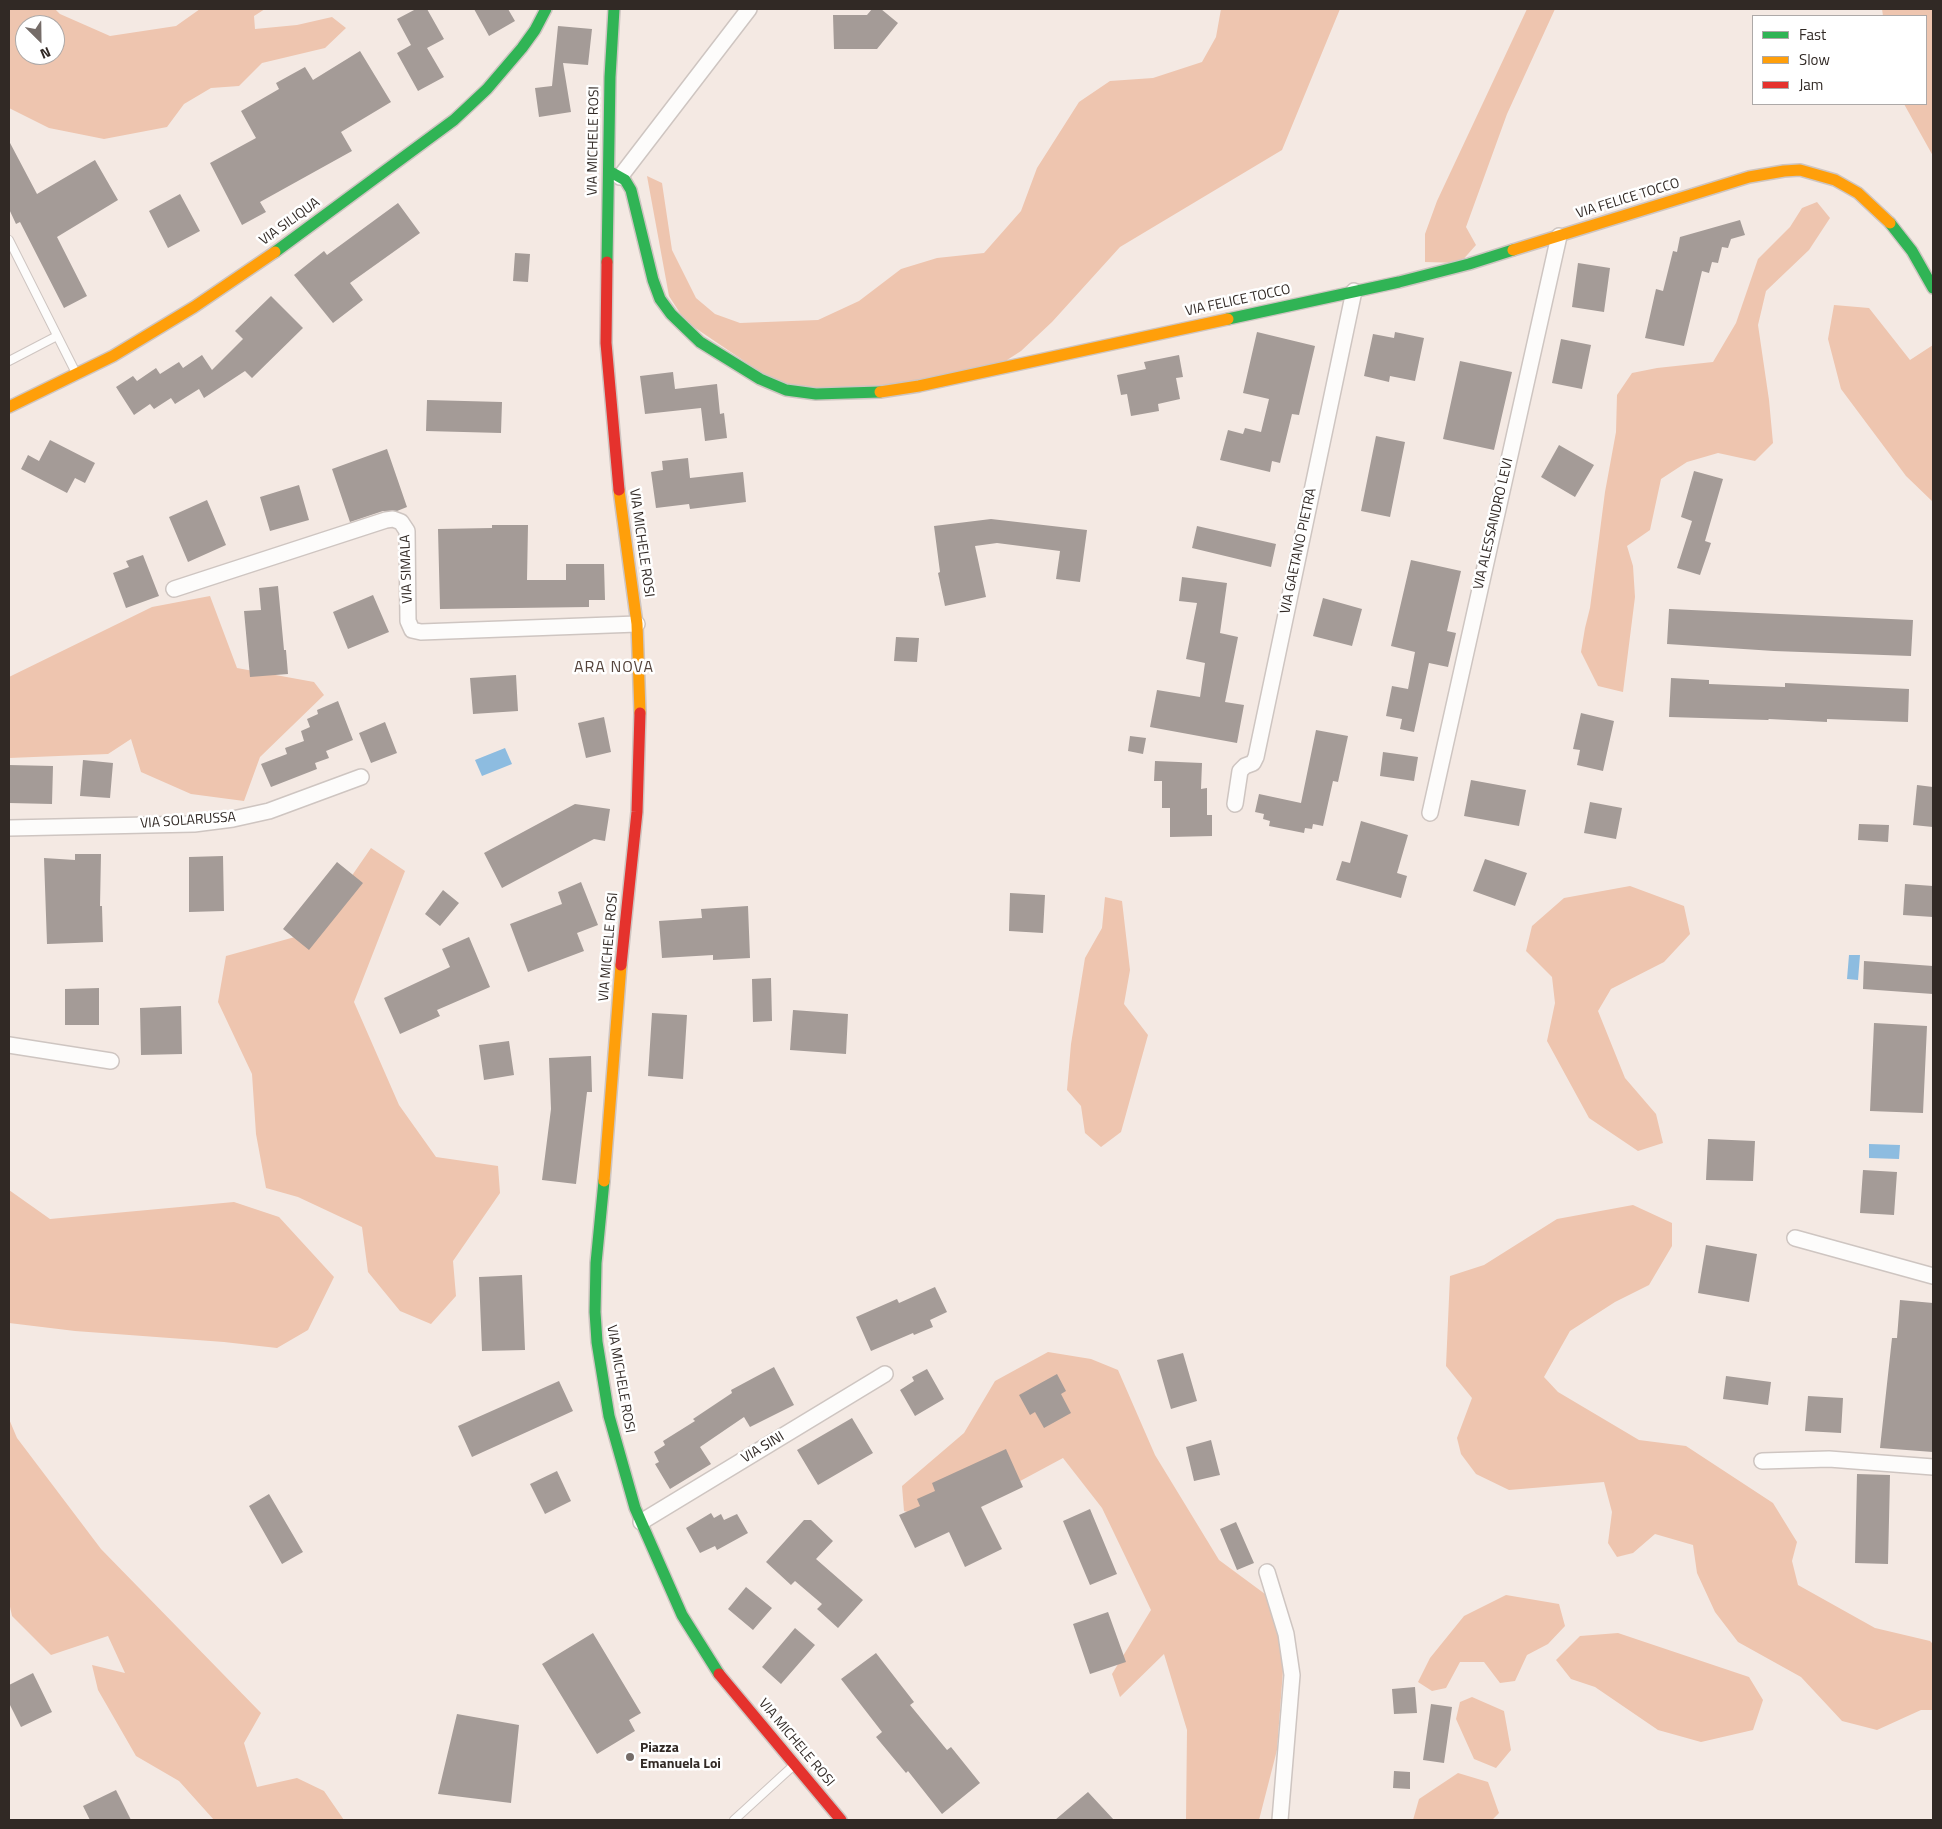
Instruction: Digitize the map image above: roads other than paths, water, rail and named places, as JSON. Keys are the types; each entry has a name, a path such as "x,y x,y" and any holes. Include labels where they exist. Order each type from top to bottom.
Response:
{"street":[{"name":"VIA SILIQUA","path":"9,407 77,375 152,333 223,288 435,136 471,105 506,67 535,30 546,9"},
{"name":"VIA MICHELE ROSI","path":"614,9 614,174 606,342 617,478 636,624 641,698 637,812 620,974 611,1104 596,1263 595,1312 597,1342 610,1416 625,1477 641,1522 671,1593 719,1674 841,1820"},
{"path":"614,174 749,9"},
{"name":"VIA FELICE TOCCO","path":"614,174 631,190 653,280 660,299 671,314 700,342 760,379 786,390 800,393 861,394 919,386 1354,291 1469,264 1767,173 1800,170 1814,172 1835,180 1858,193 1883,215 1908,245 1933,288"},
{"name":"VIA ALESSANDRO LEVI","path":"1430,812 1559,236"},
{"name":"VIA GAETANO PIETRA","path":"1235,804 1240,771 1252,763 1256,757 1354,291"},
{"name":"VIA SIMALA","path":"174,589 390,519 401,522 407,531 408,621 412,630 421,632 636,624"},
{"name":"VIA SOLARUSSA","path":"9,828 194,824 227,820 269,810 361,777"},
{"path":"9,1046 111,1061"},
{"path":"1795,1238 1933,1276"},
{"name":"VIA SINI","path":"641,1522 885,1374"},
{"path":"1762,1461 1829,1459 1933,1467"},
{"path":"1267,1572 1286,1634 1292,1674 1280,1820"}],"lane":[{"path":"9,240 11,249 77,375"},
{"path":"9,361 57,336"},
{"path":"734,1820 794,1764"}],"water":[{"path":"505,748 512,764 482,776 475,760"},
{"path":"1849,955 1860,955 1858,980 1847,979"},
{"path":"1869,1144 1900,1145 1899,1159 1869,1158"}],"place":[{"name":"Piazza Emanuela Loi","path":"630,1757"}],"district":[{"name":"ARA NOVA","path":"614,668"}]}
